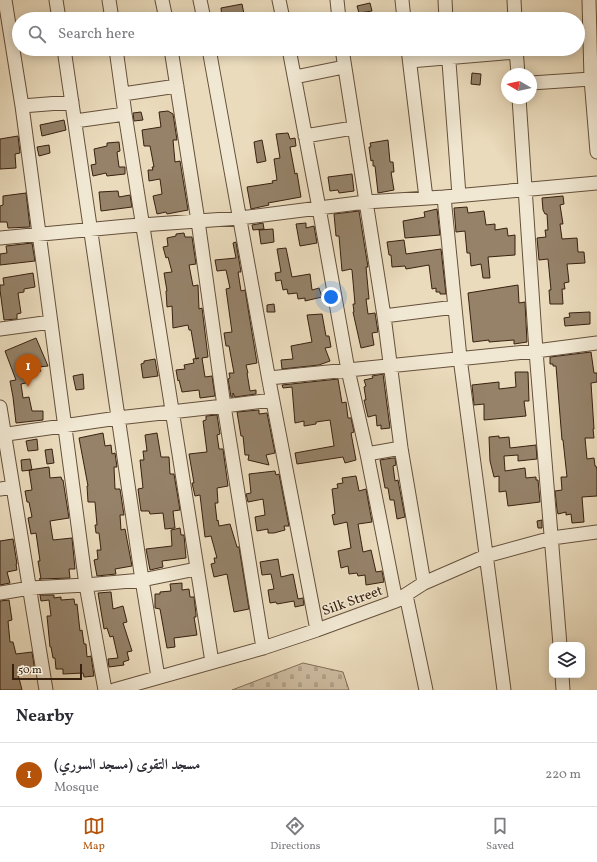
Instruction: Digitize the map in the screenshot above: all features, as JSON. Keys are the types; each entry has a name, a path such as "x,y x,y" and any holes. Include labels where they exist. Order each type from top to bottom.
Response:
{"street":[{"path":"5,0 12,44"},
{"path":"56,0 58,12"},
{"path":"109,0 111,12"},
{"path":"162,0 165,12"},
{"path":"200,0 203,12"},
{"path":"279,0 282,12"},
{"path":"337,0 338,12"},
{"path":"402,0 403,12"},
{"path":"445,0 446,12"},
{"path":"514,0 515,12"},
{"path":"589,0 591,79 597,152"},
{"path":"14,56 22,106 86,585 105,690"},
{"path":"65,56 142,580 158,677"},
{"path":"117,56 142,225 212,662"},
{"path":"172,56 198,221 224,406 263,648"},
{"path":"210,56 272,400 317,630"},
{"path":"290,56 320,208 348,370 401,598 426,690"},
{"path":"343,56 384,316 401,448 424,583"},
{"path":"409,56 426,198"},
{"path":"448,56 459,195"},
{"path":"516,56 518,68"},
{"path":"295,77 344,67"},
{"path":"537,83 591,79"},
{"path":"123,94 177,86"},
{"path":"22,106 72,102"},
{"path":"519,104 536,351 560,642"},
{"path":"75,121 125,114"},
{"path":"305,136 354,128"},
{"path":"0,238 90,229 240,218 366,202 444,197 597,183"},
{"path":"444,197 460,358 504,690"},
{"path":"384,316 455,307"},
{"path":"0,329 51,322"},
{"path":"268,378 536,351 597,343"},
{"path":"2,435 118,418 272,400"},
{"path":"0,407 2,435 13,487 46,690"},
{"path":"367,454 401,448"},
{"path":"0,489 13,487"},
{"name":"Silk Street","path":"114,690 263,648 317,630 401,598 424,583 486,556 552,538 597,532"},
{"path":"0,593 30,588 142,580 196,569"},
{"path":"562,678 563,690"}],"green space":[{"path":"303,663 343,672 349,690 232,690"}],"building":[{"path":"370,3 372,11 359,12 357,6"},
{"path":"242,4 244,12 221,12 221,8"},
{"path":"472,73 481,74 480,85 471,84"},
{"path":"168,111 173,114 177,140 173,140 175,162 180,161 188,210 167,214 166,212 157,214 153,196 162,194 160,179 149,181 148,170 153,170 152,167 154,167 150,146 144,146 142,130 161,127 159,112"},
{"path":"141,112 143,120 134,121 133,113"},
{"path":"64,120 66,130 42,136 40,125"},
{"path":"288,133 290,139 295,138 296,146 290,147 295,174 297,173 301,197 268,203 269,205 251,209 247,187 273,183 272,181 277,180 274,159 280,158 276,134"},
{"path":"18,136 20,153 15,154 16,168 0,169 0,139"},
{"path":"262,140 266,161 257,163 254,142"},
{"path":"388,140 390,162 393,162 394,172 391,172 394,190 378,193 375,166 373,166 373,160 371,161 369,147 371,147 370,143"},
{"path":"119,142 120,151 117,152 119,167 125,167 125,174 107,176 106,173 93,176 91,165 96,164 94,149 107,146 107,143"},
{"path":"49,145 50,153 39,156 37,147"},
{"path":"352,174 354,191 339,193 338,190 330,191 328,177"},
{"path":"118,191 119,197 130,195 132,207 101,211 99,192"},
{"path":"26,193 30,227 8,228 7,222 0,222 0,206 3,205 3,196"},
{"path":"563,196 564,204 560,205 563,224 560,224 562,239 577,238 578,252 584,252 585,263 567,264 569,282 564,283 565,289 562,289 563,304 550,304 549,290 551,290 548,259 539,260 537,238 546,237 545,230 548,230 547,214 545,214 543,210 542,198"},
{"path":"467,207 468,213 484,211 486,225 495,224 495,230 507,228 508,236 515,235 515,255 488,257 490,278 483,278 481,264 471,266 470,253 467,253 465,231 456,232 454,208"},
{"path":"437,209 440,235 405,238 403,221 425,217 424,212"},
{"path":"359,211 368,267 366,267 369,299 366,299 368,314 375,313 378,332 372,333 374,345 361,348 353,312 353,304 355,304 352,270 342,271 339,236 336,236 334,214"},
{"path":"263,223 264,229 253,230 252,225"},
{"path":"306,223 306,228 314,226 317,243 300,246 296,224"},
{"path":"273,229 274,242 261,244 259,230"},
{"path":"184,233 185,237 192,237 196,264 189,265 193,286 198,285 199,309 202,308 208,357 202,358 205,377 212,376 215,396 200,398 199,390 182,392 179,380 178,381 176,370 185,369 184,365 194,363 193,359 196,359 191,330 189,330 188,325 173,328 172,306 167,307 167,291 164,273 172,272 168,257 166,258 163,247 168,246 167,238 176,236 176,234"},
{"path":"404,240 406,254 441,249 446,294 436,292 436,288 432,289 429,265 406,269 405,266 392,267 391,255 389,255 387,242"},
{"path":"236,242 241,272 238,272 241,291 245,290 257,363 246,365 247,373 250,391 256,390 256,394 235,397 233,393 233,397 231,397 228,379 230,378 229,373 234,373 229,346 226,346 224,333 232,332 226,289 230,288 226,270 217,271 215,260 236,258 233,243"},
{"path":"32,243 35,261 0,265 0,254 7,253 6,246"},
{"path":"286,248 292,277 310,274 312,290 319,288 322,297 305,301 305,298 298,299 297,293 288,294 287,289 283,290 281,280 276,281 275,273 281,272 277,249"},
{"path":"33,273 35,287 24,289 24,292 18,293 21,313 17,314 17,319 4,320 0,290 0,285 4,285 3,278"},
{"path":"518,285 519,303 525,302 527,342 514,344 514,340 489,342 489,340 473,342 468,293"},
{"path":"274,304 275,312 267,312 267,305"},
{"path":"590,312 590,324 565,326 564,318 570,317 569,313"},
{"path":"322,314 326,336 329,336 331,347 325,348 330,361 319,365 282,369 281,360 293,359 291,346 312,342 307,315"},
{"path":"36,338 48,366 39,367 41,371 25,377 26,383 21,384 23,398 29,397 32,411 43,411 43,420 16,423 10,381 16,380 5,351"},
{"path":"591,352 594,373 597,373 597,382 591,383 594,438 585,438 587,459 594,458 597,470 597,496 582,497 584,522 572,523 571,514 566,515 566,512 558,514 557,510 555,491 562,490 561,477 567,477 562,440 556,366 550,364 550,357"},
{"path":"155,359 158,376 143,378 141,364 144,363 144,361"},
{"path":"515,372 528,372 529,401 524,401 526,416 484,420 484,404 474,405 472,385 499,382 499,389 516,387"},
{"path":"83,374 84,389 76,390 73,376"},
{"path":"383,374 390,428 381,429 381,425 377,426 376,415 368,417 364,400 366,400 364,387 366,386 364,380 373,378 372,376"},
{"path":"338,379 342,403 346,402 348,418 351,418 354,432 351,433 356,460 345,463 343,457 297,464 295,453 334,446 330,420 304,426 304,421 295,423 292,387 283,388 282,385"},
{"path":"259,410 259,414 267,413 275,453 266,455 269,465 248,460 249,455 245,455 243,436 241,436 237,412"},
{"path":"217,415 220,434 217,435 219,449 223,449 228,486 217,488 218,503 215,503 217,521 218,520 219,526 230,524 237,547 239,547 249,609 234,612 227,574 214,577 211,564 215,563 214,558 217,558 211,536 205,537 200,495 195,496 189,454 207,452 203,421 206,420 206,416"},
{"path":"103,433 105,446 111,445 112,454 115,453 117,467 114,467 115,489 120,489 124,515 120,515 121,530 125,529 132,566 115,569 116,574 97,576 94,560 98,559 97,550 101,550 99,533 96,533 95,525 97,525 95,502 88,502 88,486 79,438"},
{"path":"157,433 161,457 169,457 170,474 174,474 180,510 173,511 175,528 165,529 163,513 150,514 149,511 141,511 138,489 143,488 140,460 144,460 143,451 147,451 145,435"},
{"path":"499,436 499,438 509,437 510,448 536,445 537,459 518,461 518,455 504,456 505,471 525,468 526,478 536,477 536,480 538,480 540,502 508,506 506,491 499,492 499,476 494,477 490,461 489,437"},
{"path":"37,439 38,450 28,451 26,441"},
{"path":"52,449 54,463 47,464 45,450"},
{"path":"395,458 396,465 393,466 395,481 398,480 405,517 397,519 394,500 390,500 388,488 385,488 380,460"},
{"path":"30,459 32,470 22,471 21,460"},
{"path":"49,467 50,478 61,477 63,480 69,518 50,521 53,540 72,538 75,569 69,569 70,578 41,579 36,533 31,534 28,518 32,517 25,491 32,490 29,470"},
{"path":"275,471 276,475 279,474 289,526 284,526 285,530 274,533 268,533 268,529 257,531 255,517 265,515 263,499 248,502 246,494 251,493 249,474"},
{"path":"356,476 359,491 366,489 372,522 358,524 363,552 371,550 376,572 382,571 384,582 366,585 365,575 358,576 357,573 349,574 348,566 341,568 338,551 351,548 347,522 334,525 332,515 335,514 332,489 338,488 337,484 343,483 342,478"},
{"path":"542,520 542,528 538,528 537,521"},
{"path":"180,528 181,535 184,535 186,558 162,561 163,567 150,570 146,549 172,546 171,530"},
{"path":"13,539 17,570 7,572 10,583 0,585 0,541"},
{"path":"278,559 281,577 293,574 298,599 303,598 304,605 295,607 294,601 277,604 276,602 270,603 268,590 274,589 271,574 262,575 260,562"},
{"path":"182,583 182,590 189,589 190,597 194,597 196,617 194,617 197,635 174,638 175,647 167,648 160,609 155,608 155,594 171,591 170,584"},
{"path":"111,592 113,609 123,606 127,622 123,623 132,651 127,652 129,660 123,662 124,665 109,667 108,659 118,658 113,636 110,637 107,628 104,629 98,593"},
{"path":"40,595 54,595 54,598 61,597 61,600 74,599 75,605 77,604 80,631 82,630 84,644 86,644 87,657 91,656 94,676 84,677 83,673 63,674 63,669 56,669 55,658 53,658 50,647 47,616 51,616 49,600 41,601"},
{"path":"9,600 12,620 8,621 10,642 13,642 16,654 32,652 34,665 35,672 18,674 22,690 0,690 0,601"}],"place":[{"name":"مسجد التقوى (مسجد السوري)","path":"28,387"}]}
